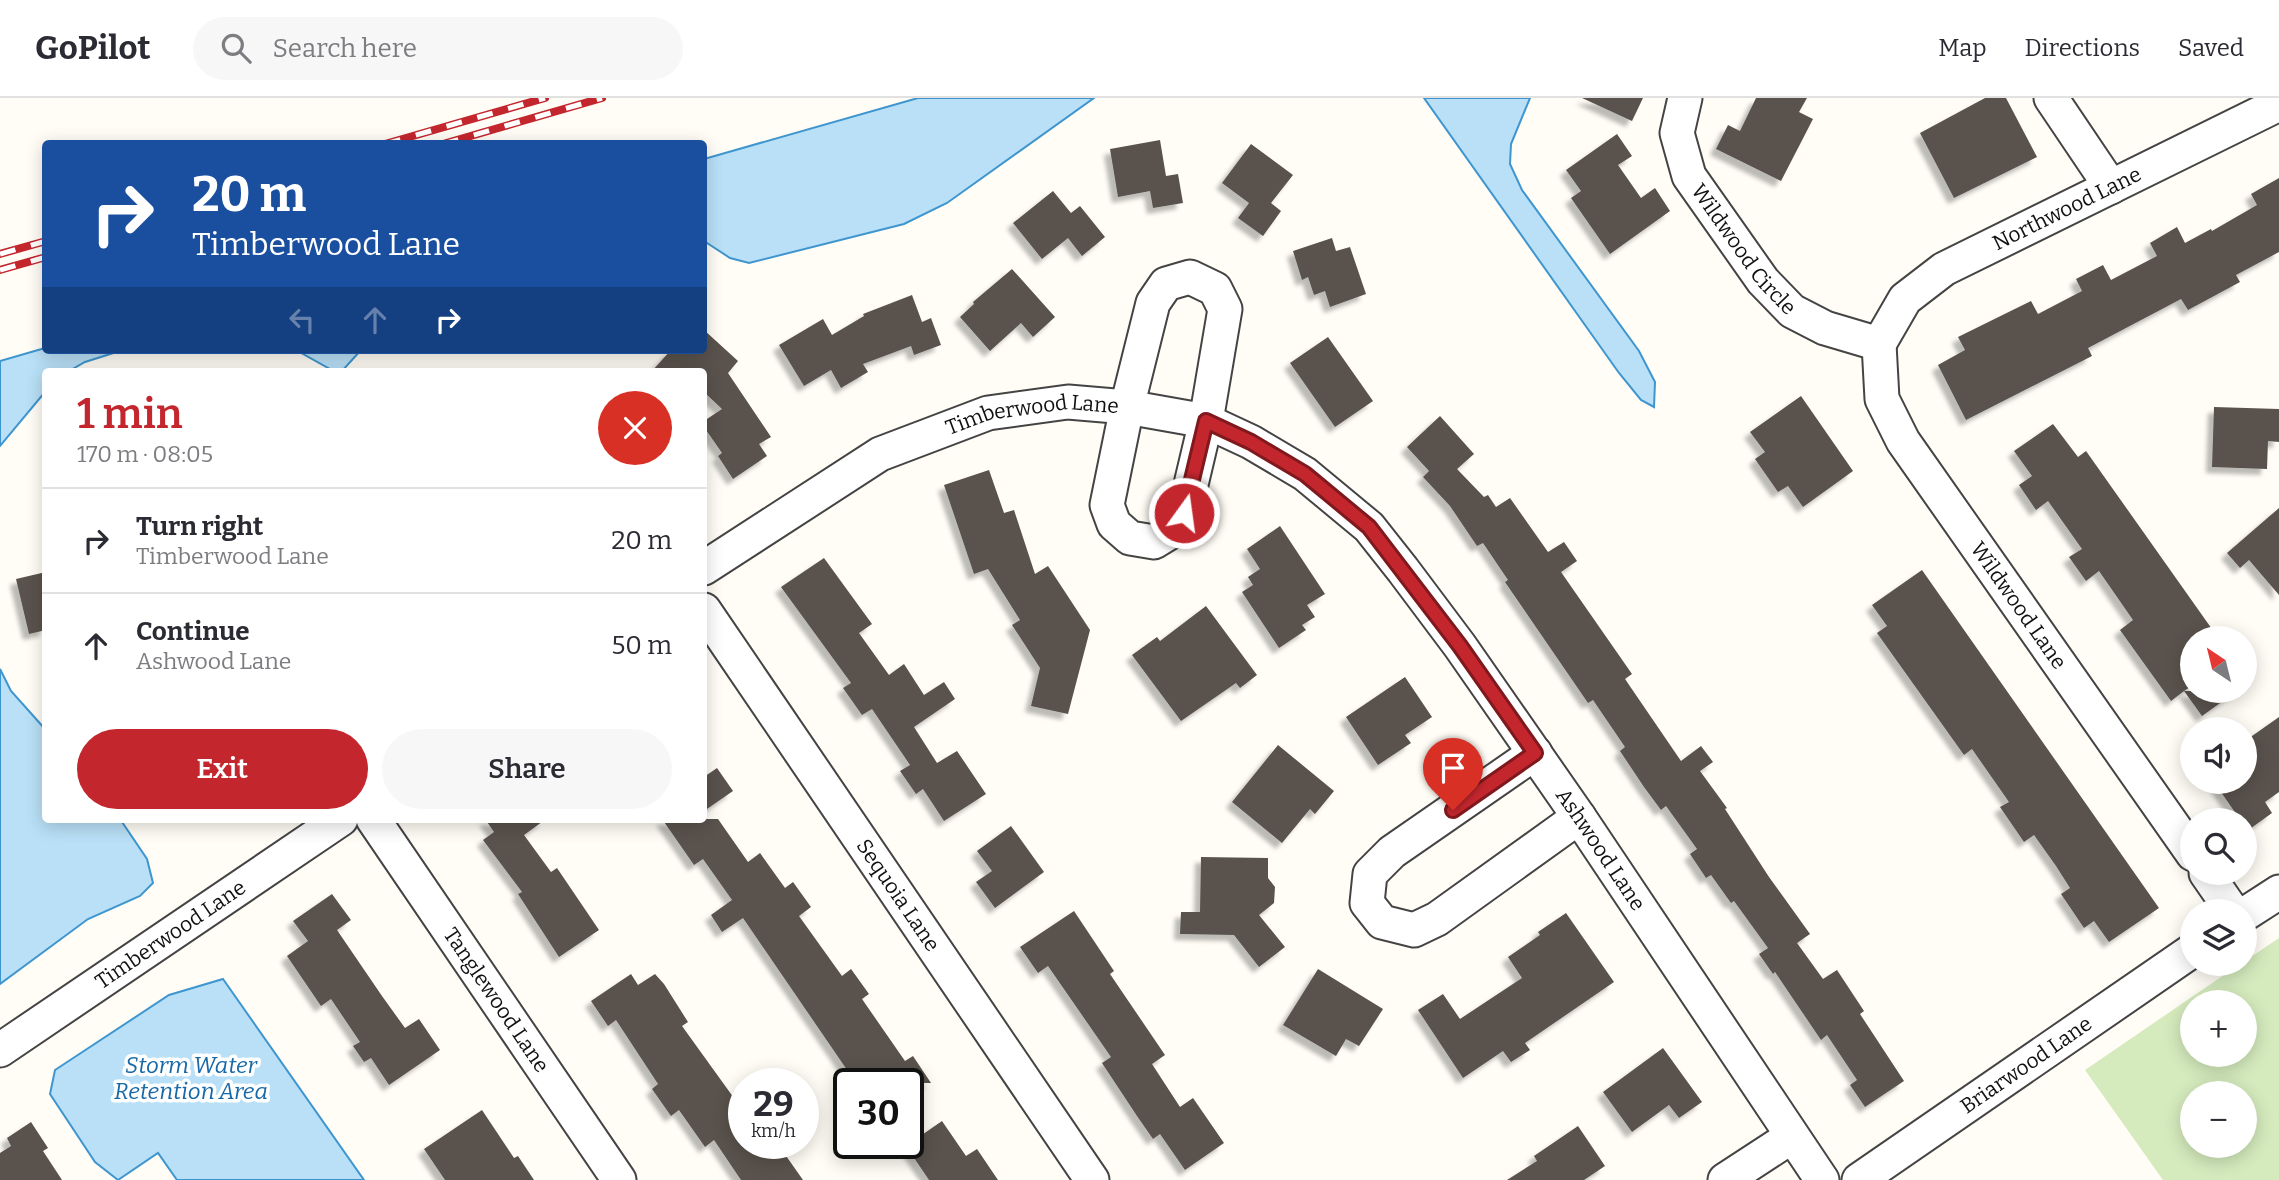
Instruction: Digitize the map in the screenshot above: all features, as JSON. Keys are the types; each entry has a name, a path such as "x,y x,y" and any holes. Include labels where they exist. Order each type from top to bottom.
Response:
{"street":[{"name":"Wildwood Circle","path":"1685,98 1676,132 1689,176 1763,281 1792,311 1825,328 1880,344"},
{"path":"2051,98 2111,187"},
{"name":"Northwood Lane","path":"1880,344 1905,299 1944,269 2279,104"},
{"path":"1190,277 1215,289 1225,309 1206,421 1184,513 1172,531 1154,542 1130,538 1114,524 1107,505 1127,407 1153,303 1166,284 1190,277"},
{"name":"Wildwood Lane","path":"1880,344 1882,398 1903,441 2180,835"},
{"name":"Timberwood Lane","path":"707,566 880,454 988,413 1068,402 1127,407 1206,421 1251,442 1305,474 1369,527"},
{"name":"Ashwood Lane","path":"1369,527 1452,635 1535,753 1822,1180"},
{"name":"Sequoia Lane","path":"707,614 1092,1180"},
{"path":"1535,753 1392,852 1370,874 1367,903 1381,922 1413,930 1437,919 1579,817"},
{"name":"Timberwood Lane","path":"0,1051 335,823"},
{"name":"Tanglewood Lane","path":"376,823 619,1180"},
{"path":"2257,906 2279,892"},
{"name":"Briarwood Lane","path":"1859,1180 2180,959"},
{"path":"1725,1180 1791,1137"}],"green space":[{"path":"2279,938 2279,1180 2163,1180 2085,1070 2180,1005 2180,1067 2257,1067 2257,990 2202,990 2222,976 2257,976 2257,953"}],"water":[{"path":"918,98 1094,98 947,203 904,224 749,263 730,258 707,243 707,158"},
{"path":"1424,98 1530,98 1511,144 1510,164 1522,190 1639,351 1655,382 1654,407 1641,400 1619,373"},
{"path":"42,349 42,354 110,354 74,368 42,368 42,396 0,446 0,361"},
{"path":"303,354 357,354 345,368 328,368"},
{"path":"0,669 11,691 42,726 42,823 123,823 147,859 153,883 140,896 88,919 0,984"},
{"name":"Storm Water Retention Area","path":"223,979 364,1180 177,1180 158,1153 118,1180 95,1162 50,1094 55,1070 169,995"}],"building":[{"path":"1582,98 1643,98 1632,121"},
{"path":"1756,98 1807,98 1799,112 1813,119 1781,181 1716,149 1728,125 1740,131"},
{"path":"1985,98 2006,98 2037,157 1954,198 1920,133"},
{"path":"1617,134 1632,156 1618,165 1641,198 1655,188 1670,211 1610,254 1571,198 1581,191 1566,170"},
{"path":"1160,140 1166,176 1178,174 1183,203 1153,208 1150,191 1118,197 1110,149"},
{"path":"1251,144 1293,175 1271,203 1281,211 1263,236 1238,218 1249,203 1222,183"},
{"path":"2279,178 2279,252 2236,275 2240,282 2188,310 2181,299 2088,348 2092,356 1966,420 1938,365 1965,350 1958,337 2031,301 2038,314 2082,291 2076,279 2103,265 2111,280 2157,256 2150,243 2177,227 2185,243 2211,229 2212,231 2257,205 2251,194"},
{"path":"1053,191 1071,213 1080,206 1105,237 1082,256 1068,238 1042,259 1013,223"},
{"path":"1332,238 1336,251 1350,247 1366,294 1330,307 1325,291 1314,295 1308,277 1302,280 1293,251"},
{"path":"1012,269 1055,317 1033,337 1021,323 990,351 960,317 973,302"},
{"path":"912,295 922,322 931,318 941,345 914,355 911,346 863,364 868,372 841,388 831,370 804,386 779,345 823,319 832,335 864,316 863,314"},
{"path":"707,333 738,361 728,373 771,437 759,444 767,456 733,479 718,456 722,453 707,431 707,419 722,409 707,395 707,368 655,368 667,354 707,354"},
{"path":"1328,337 1373,401 1335,427 1290,363"},
{"path":"1801,396 1853,471 1803,507 1788,486 1778,492 1755,459 1765,452 1750,432"},
{"path":"2214,407 2279,409 2279,442 2268,441 2267,469 2212,467"},
{"path":"1440,416 1474,454 1457,469 1484,497 1488,495 1496,507 1510,498 1548,552 1564,542 1577,561 1561,572 1632,674 1625,679 1681,761 1701,746 1713,762 1700,771 1727,808 1725,809 1769,877 1810,934 1797,943 1823,979 1837,970 1864,1011 1860,1014 1904,1081 1865,1107 1850,1085 1857,1080 1827,1035 1821,1040 1775,972 1773,974 1759,954 1768,948 1734,901 1731,903 1711,875 1706,878 1690,854 1697,849 1666,806 1661,810 1644,787 1620,751 1625,747 1593,700 1588,703 1505,582 1508,580 1483,543 1477,546 1450,506 1423,477 1429,471 1407,447"},
{"path":"2053,424 2078,457 2086,451 2210,626 2180,626 2180,694 2171,701 2120,630 2133,620 2099,571 2086,581 2069,557 2082,549 2048,501 2036,510 2019,485 2032,476 2014,451"},
{"path":"989,470 1004,513 1014,510 1035,574 1048,566 1090,630 1068,714 1031,706 1040,668 1012,625 1020,620 988,569 974,574 944,485"},
{"path":"2279,508 2279,595 2249,560 2240,568 2227,553"},
{"path":"1280,526 1325,594 1307,605 1315,617 1302,625 1306,630 1279,648 1242,592 1253,585 1248,577 1260,569 1247,549"},
{"path":"824,558 872,624 859,633 889,675 904,664 924,695 944,682 955,699 914,727 937,763 957,751 986,794 944,821 923,789 916,794 900,771 910,765 872,709 862,715 843,688 851,683 781,587"},
{"path":"1922,570 2159,908 2109,942 2094,921 2084,928 2061,894 2070,888 2056,866 2034,835 2024,842 2000,807 2009,802 1972,749 1964,755 1877,633 1887,626 1872,605"},
{"path":"42,573 42,631 29,634 16,579"},
{"path":"1206,606 1257,675 1240,688 1236,683 1181,721 1132,655 1157,637 1160,641"},
{"path":"1405,677 1432,717 1405,735 1411,743 1378,765 1346,717"},
{"path":"2193,704 2219,704 2202,716"},
{"path":"2279,717 2279,792 2265,802 2272,813 2257,824 2257,808 2232,808 2222,794 2257,794 2257,733"},
{"path":"1278,745 1334,791 1315,814 1310,809 1282,843 1232,802"},
{"path":"717,768 733,791 707,809 707,775"},
{"path":"707,819 718,819 748,862 760,853 785,888 793,882 811,907 799,916 842,976 851,969 869,994 862,999 905,1061 913,1056 921,1068 846,1068 743,918 722,932 711,915 732,900 703,859 694,865 665,823 707,823"},
{"path":"488,823 540,823 524,835 551,872 557,868 599,930 559,957 518,894 522,892 483,840 494,832"},
{"path":"1011,826 1044,872 995,908 976,882 992,871 977,851"},
{"path":"1201,857 1268,858 1268,878 1275,887 1274,903 1259,915 1285,947 1259,967 1234,935 1180,934 1181,912 1200,912"},
{"path":"332,894 351,920 337,930 382,996 405,1028 419,1019 440,1050 389,1085 371,1058 364,1062 353,1046 360,1042 331,999 321,1006 287,956 308,941 293,921"},
{"path":"1074,911 1114,971 1110,974 1165,1055 1152,1064 1180,1107 1193,1098 1224,1143 1185,1170 1160,1134 1153,1139 1137,1116 1102,1063 1111,1057 1048,966 1038,973 1020,947"},
{"path":"1566,913 1614,982 1525,1043 1530,1050 1511,1062 1503,1051 1463,1078 1418,1010 1443,994 1460,1019 1522,978 1508,957"},
{"path":"1318,969 1383,1009 1359,1046 1346,1039 1336,1056 1283,1025"},
{"path":"631,974 638,985 655,974 688,1022 682,1026 728,1090 728,1159 788,1159 803,1180 741,1180 714,1140 705,1147 679,1110 671,1116 652,1089 658,1084 616,1020 608,1026 591,1001"},
{"path":"1663,1048 1702,1102 1679,1118 1669,1105 1632,1132 1603,1092"},
{"path":"924,1072 931,1083 924,1083"},
{"path":"482,1110 514,1158 518,1156 534,1180 445,1180 424,1149"},
{"path":"942,1121 966,1156 977,1149 998,1180 929,1180 915,1159 924,1159 924,1134"},
{"path":"31,1122 48,1148 43,1151 62,1180 0,1180 0,1153 11,1146 7,1138"},
{"path":"1578,1126 1605,1166 1584,1180 1507,1180 1537,1161 1534,1156"}],"railway":[{"path":"399,140 545,98"},
{"path":"457,140 602,98"},
{"path":"0,254 42,242"},
{"path":"0,270 42,258"}],"route":[{"path":"1184,513 1206,421 1251,442 1305,474 1369,527 1460,646 1535,753 1453,810"}]}
